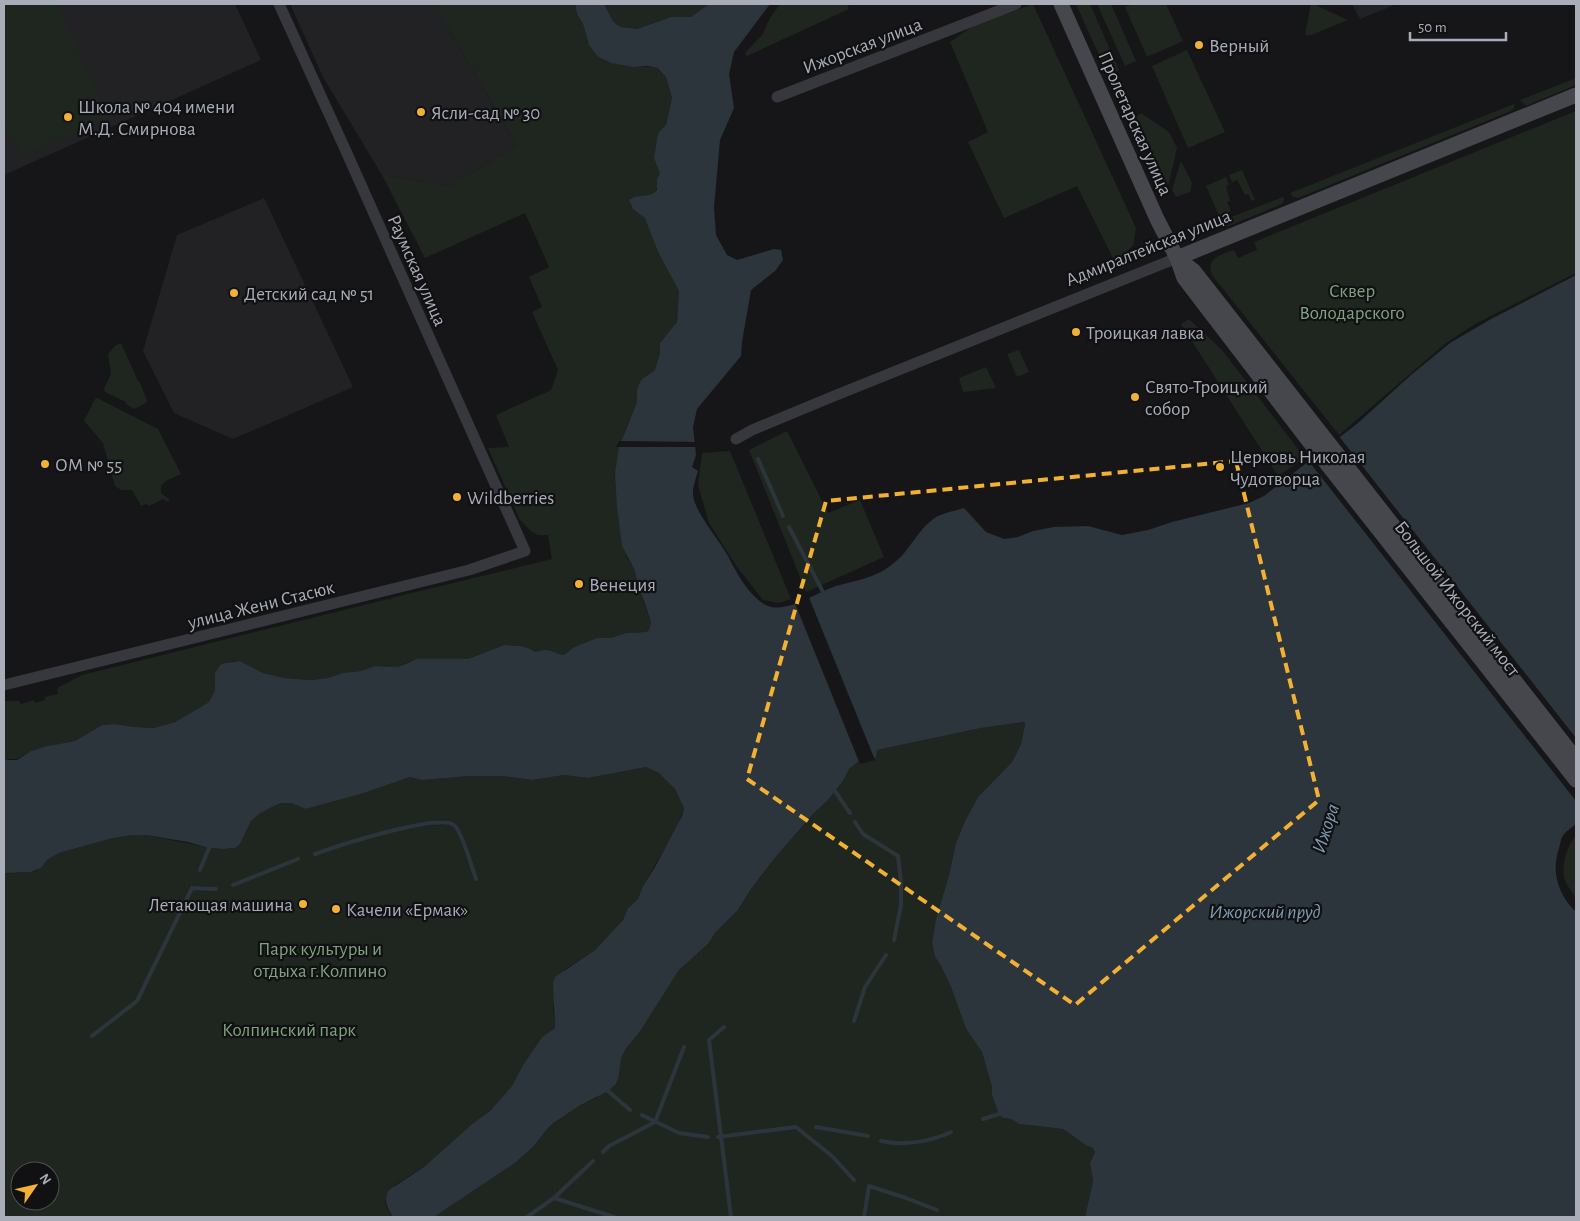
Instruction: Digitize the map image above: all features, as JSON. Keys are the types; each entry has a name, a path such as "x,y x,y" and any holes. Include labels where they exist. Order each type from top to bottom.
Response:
{"main road":[{"name":"Пролетарская улица","path":"1060,4 1177,258 1194,271 1314,435"},
{"name":"Адмиралтейская улица","path":"1177,258 1576,95"},
{"name":"Большой Ижорский мост","path":"1314,435 1576,759"},
{"name":"Большой Ижорский мост","path":"1314,435 1576,780"}],"street":[{"name":"Раумская улица","path":"279,4 525,551"},
{"name":"Ижорская улица","path":"777,97 1016,4"},
{"name":"Адмиралтейская улица","path":"736,439 752,430 810,406 1177,258"},
{"name":"улица Жени Стасюк","path":"4,685 469,570 525,551"}],"highlighted area":[{"path":"1236,461 1319,800 1075,1005 747,779 826,501"}],"shaded area":[{"name":"Школа № 404 имени М.Д. Смирнова","path":"4,4 235,4 261,60 4,175"},
{"name":"Ясли-сад № 30","path":"292,4 434,4 517,146 449,186 382,175 323,77 291,6"},
{"path":"1352,4 1397,4 1360,19"},
{"name":"Детский сад № 51","path":"264,198 353,387 233,439 174,413 143,351 177,235"}],"green space":[{"path":"4,4 57,4 109,118 23,156 4,126"},
{"path":"434,4 575,4 588,42 598,57 608,62 633,67 656,67 666,77 672,98 666,125 657,138 654,158 660,174 657,188 652,195 630,198 631,206 648,222 659,254 679,291 678,318 675,326 660,343 660,353 655,370 642,379 637,392 637,402 625,431 616,466 623,543 626,556 635,571 638,586 651,622 649,630 646,632 626,633 611,638 597,638 574,647 564,655 548,650 535,652 521,646 504,645 468,659 425,659 411,661 398,667 375,666 361,671 311,680 283,678 263,673 240,661 234,661 220,665 215,673 215,690 209,702 175,722 154,728 115,724 102,725 75,741 31,751 17,759 8,759 4,762 4,701 19,701 21,704 34,700 35,703 45,700 45,697 58,694 57,688 82,675 552,559 548,535 538,535 532,532 520,520 488,448 509,447 496,415 551,390 558,370 532,312 542,307 529,277 549,267 525,213 425,258 382,175 449,186 517,146"},
{"path":"604,4 709,4 691,17 671,17 637,29 621,27 616,24"},
{"path":"780,4 847,4 849,9 747,56 745,53 762,35 770,18"},
{"path":"1033,4 1136,228 1133,245 1116,264 1077,186 1004,218 968,142 988,132 950,42 973,26"},
{"path":"1076,4 1090,4 1119,70 1108,75"},
{"path":"1097,4 1111,4 1136,61 1125,66"},
{"path":"1133,4 1166,4 1183,41 1147,57 1125,7"},
{"path":"1311,4 1348,20 1311,35 1305,35"},
{"path":"1187,50 1225,132 1188,148 1152,66"},
{"path":"1576,78 1576,85 1528,105 1525,105 1520,100"},
{"path":"1514,104 1514,108 1511,111 1298,198 1293,197 1290,193"},
{"name":"Сквер Володарского","path":"1576,111 1576,273 1477,323 1446,343 1339,435 1212,275 1210,269 1213,261 1220,255 1234,250 1238,258 1257,250 1254,242"},
{"path":"1141,113 1169,132 1177,148 1169,183 1166,184 1136,117"},
{"path":"1181,161 1192,183 1190,192 1176,197 1172,190"},
{"path":"1242,170 1255,200 1252,201 1248,194 1245,195 1237,180 1232,182 1229,175"},
{"path":"1226,177 1229,185 1226,186 1230,201 1227,202 1231,211 1219,216 1206,186"},
{"path":"1283,197 1284,201 1282,204 1224,228 1221,221"},
{"path":"1189,319 1222,350 1305,458 1278,476 1181,324"},
{"path":"121,343 147,401 134,409 126,404 126,402 105,392 104,389 111,374 108,354 115,346"},
{"path":"1019,350 1029,372 1017,377 1007,354"},
{"path":"986,367 996,388 963,392 959,378"},
{"path":"97,398 158,429 181,474 166,481 161,486 161,493 170,500 168,502 163,499 149,506 146,504 141,506 132,490 121,490 115,486 103,443 84,421"},
{"path":"787,431 828,513 860,500 884,557 806,592 749,450"},
{"path":"730,451 791,599 779,603 763,600 737,567 709,523 698,485 702,453"},
{"path":"1024,722 1021,744 1012,762 978,797 965,821 956,843 936,919 932,943 935,957 951,987 966,1029 982,1052 992,1087 992,1095 1003,1118 1011,1119 1019,1124 1063,1129 1087,1146 1093,1148 1095,1152 1090,1163 1093,1181 1085,1217 434,1217 515,1163 533,1147 548,1128 579,1106 596,1098 619,1075 621,1059 625,1050 641,1030 679,970 709,943 715,933 738,910 774,859 813,814 828,800 843,781 849,769 859,761 870,757 876,758 877,750 981,728"},
{"name":"Колпинский парк","path":"646,767 659,773 670,783 684,808 677,827 643,886 638,899 628,908 623,920 595,950 564,970 553,1007 555,1028 542,1037 523,1065 512,1086 490,1111 472,1124 424,1167 395,1185 385,1201 393,1217 4,1217 4,873 36,871 47,860 59,853 131,835 146,835 217,849 230,849 240,844 251,821 259,814 281,803 291,803 306,809 364,793 410,777 422,780 470,776 502,776 532,780 564,775 588,778"},
{"path":"1576,836 1576,898 1566,883 1564,872 1568,849"}],"water":[{"name":"Ижорский пруд","path":"575,4 604,4 616,24 621,27 637,29 671,17 691,17 709,4 770,4 734,52 729,74 734,108 720,140 714,207 716,235 727,255 737,260 774,249 781,250 783,260 775,271 751,290 741,356 697,409 693,427 696,455 692,467 698,471 693,493 694,500 702,516 745,586 757,599 771,607 795,604 836,586 867,578 881,572 905,552 932,520 943,514 964,508 986,532 1004,539 1054,527 1088,526 1122,535 1148,530 1172,522 1249,503 1264,496 1358,423 1450,343 1491,319 1576,275 1576,824 1562,837 1557,857 1556,874 1561,891 1576,912 1576,1217 1085,1217 1093,1181 1090,1163 1095,1152 1093,1148 1087,1146 1063,1129 1019,1124 1011,1119 1003,1118 999,1114 992,1095 992,1087 982,1052 966,1029 951,987 935,957 932,943 936,919 956,843 965,821 978,797 1012,762 1021,744 1024,722 981,728 877,750 876,758 870,757 859,761 849,769 843,781 828,800 813,814 774,859 738,910 715,933 709,943 679,970 641,1030 625,1050 621,1059 616,1084 608,1091 579,1106 554,1123 533,1147 515,1163 434,1217 393,1217 386,1204 389,1190 424,1167 472,1124 490,1111 512,1086 523,1065 542,1037 555,1028 553,983 555,977 595,950 623,920 628,908 638,899 643,886 682,816 684,808 675,789 659,773 646,767 588,778 564,775 532,780 502,776 470,776 422,780 410,777 364,793 306,809 291,803 281,803 259,814 251,821 240,844 235,848 209,848 188,842 146,835 132,835 109,839 59,853 47,860 41,868 31,872 4,873 5,760 17,760 31,751 75,741 102,725 115,724 154,728 175,722 209,702 215,690 215,673 220,665 225,663 240,661 263,673 284,678 311,680 361,671 375,666 398,667 417,659 468,659 504,645 521,646 535,652 548,650 564,655 574,647 597,638 611,638 626,633 646,632 649,630 651,622 638,586 635,571 622,546 615,473 619,447 637,402 639,384 642,379 655,370 660,353 660,343 677,322 679,291 659,254 645,218 633,209 629,200 654,193 657,190 657,179 660,174 654,158 657,138 659,132 666,125 672,98 666,77 658,68 648,66 633,67 611,63 598,57 589,45"}],"pier":[{"path":"1338,435 1576,738 1576,801 1307,459"},
{"path":"619,441 697,442 698,447 616,447"},
{"path":"808,595 875,760 860,764 794,601"}],"waterway":[{"path":"758,459 783,516"},
{"path":"789,527 823,592"},
{"path":"835,791 850,813"},
{"path":"315,854 387,832 429,823 444,822 454,825 457,829 476,879"},
{"path":"855,822 863,834 898,856 901,905 894,940"},
{"path":"200,870 209,848"},
{"path":"233,885 298,859"},
{"path":"92,1036 137,1001 192,888 216,889"},
{"path":"854,1021 865,987 886,955"},
{"path":"724,1027 709,1040 731,1217"},
{"path":"603,1152 609,1146 655,1122 684,1047"},
{"path":"608,1091 630,1110"},
{"path":"983,1119 999,1114"},
{"path":"642,1115 679,1133 708,1137"},
{"path":"718,1137 796,1127 832,1156 854,1180"},
{"path":"816,1127 868,1136"},
{"path":"881,1141 898,1143 916,1142 951,1132"},
{"path":"593,1161 554,1198 614,1217"},
{"path":"864,1217 869,1186 937,1210"},
{"path":"527,1217 554,1198"}],"place":[{"name":"Верный","path":"1199,45"},
{"name":"Ясли-сад № 30","path":"421,112"},
{"name":"Школа № 404 имени М.Д. Смирнова","path":"68,117"},
{"name":"Детский сад № 51","path":"234,293"},
{"name":"Троицкая лавка","path":"1076,332"},
{"name":"Свято-Троицкий собор","path":"1135,397"},
{"name":"ОМ № 55","path":"45,464"},
{"name":"Церковь Николая Чудотворца","path":"1220,467"},
{"name":"Wildberries","path":"457,497"},
{"name":"Венеция","path":"579,584"},
{"name":"Летающая машина","path":"303,904"},
{"name":"Качели «Ермак»","path":"336,909"}],"water label":[{"name":"Ижора","path":"1325,828"}],"park label":[{"name":"Парк культуры и отдыха г.Колпино","path":"320,959"}]}
